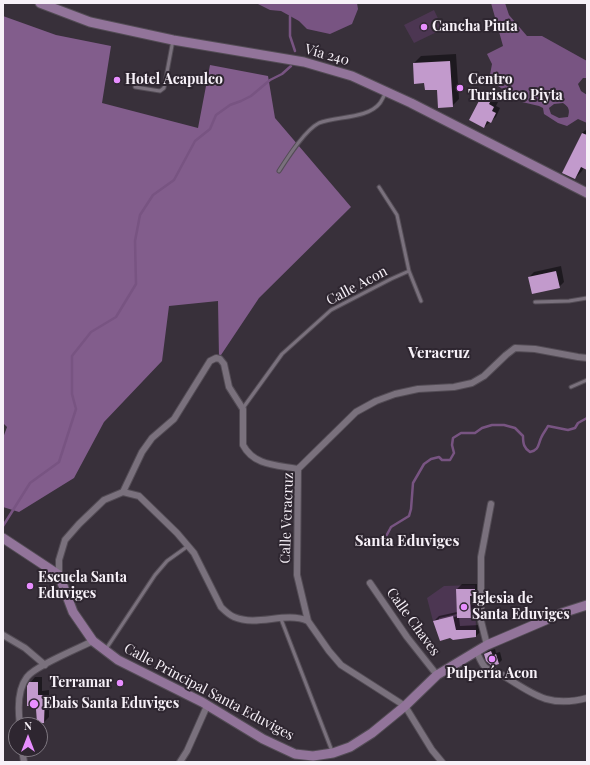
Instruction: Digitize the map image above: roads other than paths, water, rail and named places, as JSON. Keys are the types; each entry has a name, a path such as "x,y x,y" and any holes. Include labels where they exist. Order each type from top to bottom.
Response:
{"street":[{"name":"Vía 240","path":"40,3 90,22 173,40 304,62 352,76 386,91 587,193"},
{"name":"Calle Veracruz","path":"405,706 341,665 308,621 297,575 298,469 356,412 388,396 418,389 454,387 472,384 484,376 515,348 587,358"},
{"path":"124,492 142,452 152,438 174,419 212,359 220,359 224,364 229,387 243,409 243,445 251,456 261,462 298,469"},
{"path":"58,575 59,560 65,540 104,500 124,492 139,496 188,546 194,553 221,607 229,614 234,617 250,620 281,619 292,617 308,621"},
{"path":"487,645 482,621 482,557 491,504"},
{"path":"3,538 58,575"},
{"name":"Calle Principal Santa Eduviges","path":"58,575 74,612 93,642 118,660 202,702 293,758 333,753 350,746 372,733 405,706 437,675 476,651 562,613 587,605"},
{"name":"Calle Chaves","path":"370,583 406,637 437,675"},
{"path":"3,635 25,648 45,665"},
{"path":"19,717 20,696 24,682 31,673 93,642"},
{"path":"476,651 485,667 491,671 501,674 540,697 550,701 561,702 587,698"},
{"path":"180,762 187,751 207,706"},
{"path":"405,706 432,750 442,762"}],"lane":[{"path":"135,87 160,91 164,88 173,40"},
{"path":"280,170 291,152 311,129 319,123 370,111 379,104 386,91"},
{"name":"Calle Acon","path":"243,409 282,354 331,310 409,271 397,215 379,188"},
{"path":"409,271 421,302"},
{"path":"535,302 569,301 587,298"},
{"path":"571,387 587,380"},
{"path":"105,650 155,575 167,561 188,546"},
{"path":"281,619 333,753"}],"waterway":[{"path":"290,16 290,36 295,51"},
{"path":"3,526 30,483 59,462 76,409 72,394 72,356 91,332 116,317 136,284 135,241 140,215 153,195 174,180 195,141 210,129 216,115 230,105 251,96 270,80 282,74 291,66"},
{"path":"382,544 391,527 409,516 413,483 424,464 431,459 439,457 442,460 450,460 454,453 452,445 453,438 461,433 475,433 482,428 492,425 504,425 515,428 523,436 524,446 530,452 537,449 548,426 568,430 575,428 578,423 587,418"}],"place":[{"name":"Cancha Piuta","path":"424,27"},
{"name":"Hotel Acapulco","path":"117,80"},
{"name":"Centro Turistico Piyta","path":"460,88"},
{"name":"Escuela Santa Eduviges","path":"30,586"},
{"name":"Iglesia de Santa Eduviges","path":"464,607"},
{"name":"Pulpería Acon","path":"492,659"},
{"name":"Terramar","path":"120,683"},
{"name":"Ebais Santa Eduviges","path":"34,704"}],"district":[{"name":"Veracruz","path":"439,353"},
{"name":"Santa Eduviges","path":"407,541"}]}
